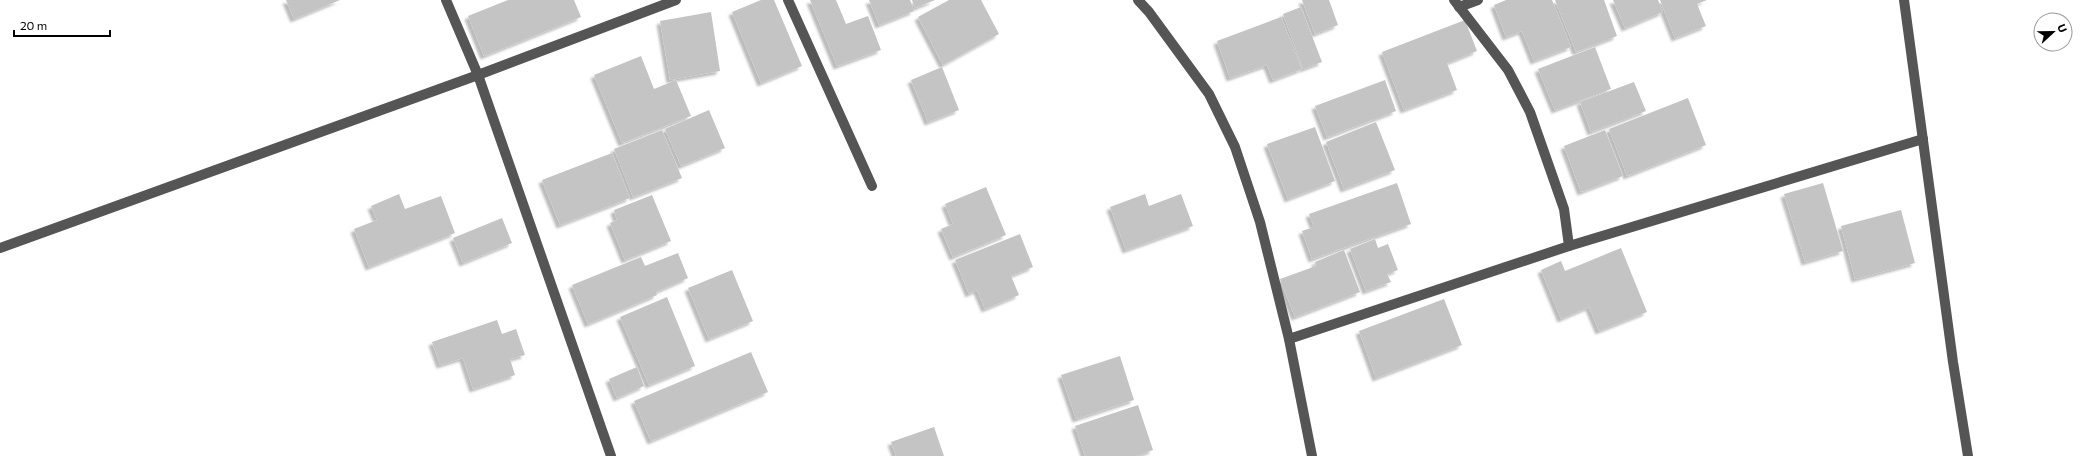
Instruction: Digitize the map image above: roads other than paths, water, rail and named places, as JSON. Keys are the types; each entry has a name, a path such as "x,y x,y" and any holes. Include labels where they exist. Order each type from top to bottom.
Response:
{"street":[{"path":"446,0 478,75 611,456"},
{"path":"0,248 478,75 676,0"},
{"path":"788,0 872,186"},
{"path":"1138,0 1149,12 1209,94 1235,147 1260,222 1289,339 1312,456"},
{"path":"1478,0 1457,3 1508,70 1530,112 1564,209 1569,246"},
{"path":"1904,0 1953,362 1968,456"},
{"path":"1289,339 1569,246 1923,139"}]}
